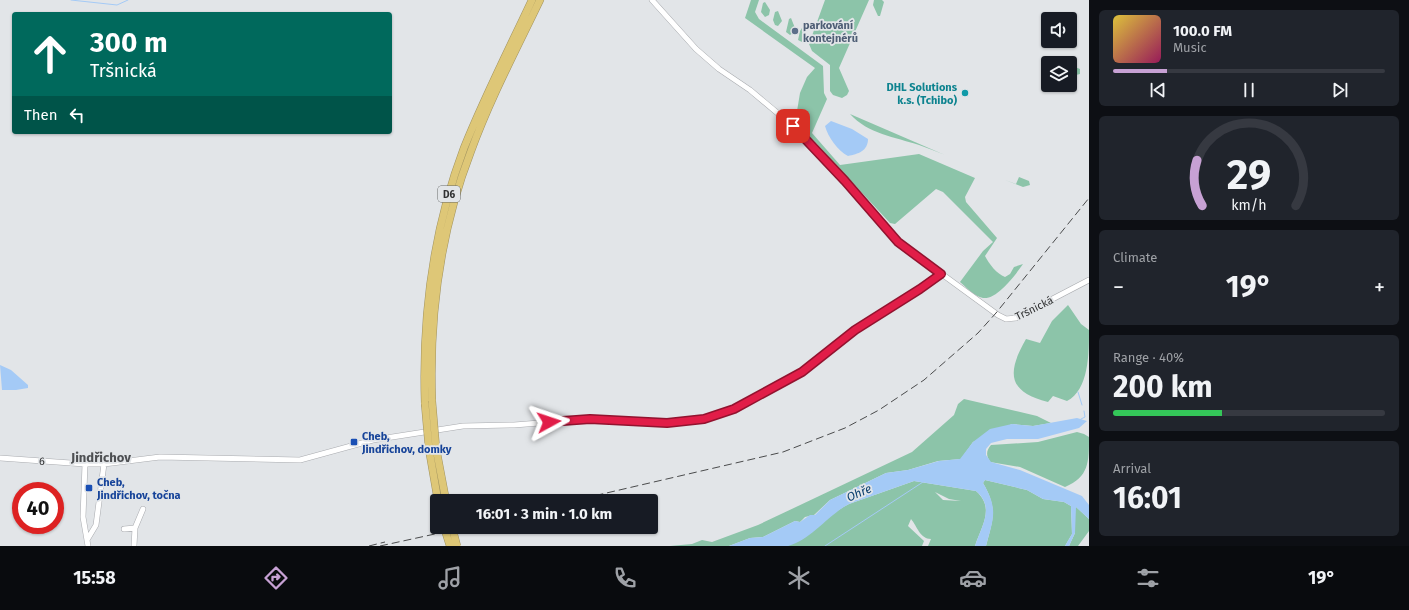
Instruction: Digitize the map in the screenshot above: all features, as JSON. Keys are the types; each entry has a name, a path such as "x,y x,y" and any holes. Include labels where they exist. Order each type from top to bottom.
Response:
{"highway":[{"name":"D6","path":"437,494 429,450 426,316 431,273 445,209 464,150 475,121 532,0"},
{"name":"D6","path":"445,494 428,402 433,314 438,275 452,211 468,159 482,123 540,0"},
{"path":"446,534 450,546"},
{"path":"454,534 457,546"}],"street":[{"name":"Tršnická","path":"652,0 696,49 793,126 845,181 902,246 998,315 1007,319 1018,317 1089,280"},
{"name":"6","path":"0,458 85,464 104,464 160,457 300,460 373,440 463,426 514,425 590,419 667,423 704,419 734,409 802,372 855,330 941,274"},
{"path":"85,464 83,517 87,543"},
{"path":"87,543 96,525 104,464"},
{"path":"134,546 135,528 143,509"},
{"path":"124,530 135,528"}],"green space":[{"path":"751,0 759,0 755,12 759,19 823,66 824,93 827,99 812,133 840,165 919,154 975,178 965,197 966,202 997,238 985,256 996,271 1005,277 1010,274 1014,267 1023,264 1006,286 994,295 988,298 983,298 974,294 960,282 983,251 993,242 943,192 936,189 895,224 890,223 814,141 795,123 800,93 807,77 815,68 745,18"},
{"path":"825,0 869,0 839,68 849,91 847,95 842,98 833,95 830,91 830,65 812,51 809,44"},
{"path":"874,0 882,0 884,2 880,16 878,16 873,5"},
{"path":"765,2 770,10 769,15 765,17 761,12 763,3"},
{"path":"778,11 782,21 778,26 775,25 773,20 775,12"},
{"path":"791,18 795,28 793,33 790,35 786,32 789,19"},
{"path":"802,28 807,38 804,43 798,40"},
{"path":"1077,68 1080,69 1080,74 1077,75"},
{"path":"850,114 945,155 919,145 882,134 857,121"},
{"path":"1019,177 1029,181 1030,185 1023,187 1005,180 1016,184"},
{"path":"1068,305 1081,324 1089,330 1088,360 1084,380 1074,396 1067,401 1053,396 1048,402 1025,393 1018,386 1014,379 1016,361 1026,339 1040,343 1052,321"},
{"path":"964,399 1037,416 1051,423 1033,426 1012,424 973,442 961,459 938,461 908,470 886,473 830,500 814,515 805,517 800,522 795,521 763,537 750,538 729,546 670,546 692,544 702,540 712,542 758,525 912,452 954,415 958,404"},
{"path":"1077,432 1089,437 1088,461 1086,468 1079,478 1065,487 1020,467 990,462 988,457 987,451 991,445 1038,442"},
{"path":"985,480 1027,490 1043,499 1064,502 1071,506 1072,534 1065,546 986,546 993,514 991,500 983,483"},
{"path":"914,481 976,491 982,497 986,510 983,524 975,546 928,546 931,539 921,535 911,519 908,526 924,541 922,546 787,546 849,504","holes":["935,492 949,499 961,501 943,500"]},
{"path":"1075,506 1089,519 1089,531 1078,546 1069,546 1075,533"}],"water":[{"path":"831,121 852,129 868,139 868,143 864,149 859,153 848,156 844,154 831,139 826,130 825,126"},
{"path":"0,365 11,370 28,385 28,388 2,390"},
{"name":"Ohře","path":"1077,418 1087,421 1079,428 1038,439 1007,439 991,443 986,449 986,455 991,462 1020,470 1082,496 1089,505 1089,519 1076,507 1075,533 1069,546 1065,546 1072,534 1071,506 1064,502 1043,499 1027,490 985,480 983,483 988,492 993,508 991,529 986,546 975,546 983,524 986,510 982,497 976,491 914,481 849,504 834,514 812,533 788,546 729,546 750,538 763,537 795,521 800,522 810,515 815,515 830,500 886,473 908,470 939,461 960,459 973,442 990,429 1012,424 1033,426"}],"waterway":[{"path":"71,0 117,5 128,0"},
{"path":"1078,392 1082,405"},
{"path":"1081,419 1085,417 1084,411"},
{"path":"825,546 923,482"}],"railway":[{"path":"602,494 783,452 845,428 879,410 924,380 978,333 996,313 1089,198"},
{"path":"380,546 435,534"},
{"path":"369,546 385,542"}],"place":[{"name":"parkování kontejnérů","path":"795,31"},
{"name":"DHL Solutions k.s. (Tchibo)","path":"965,93"},
{"name":"Cheb, Jindřichov, domky","path":"354,442"},
{"name":"Cheb, Jindřichov, točna","path":"89,488"}],"district":[{"name":"Jindřichov","path":"101,457"}],"route":[{"path":"549,422 590,419 667,423 704,419 734,409 802,372 855,330 931,282 941,274 898,242 845,181 793,126"}]}
